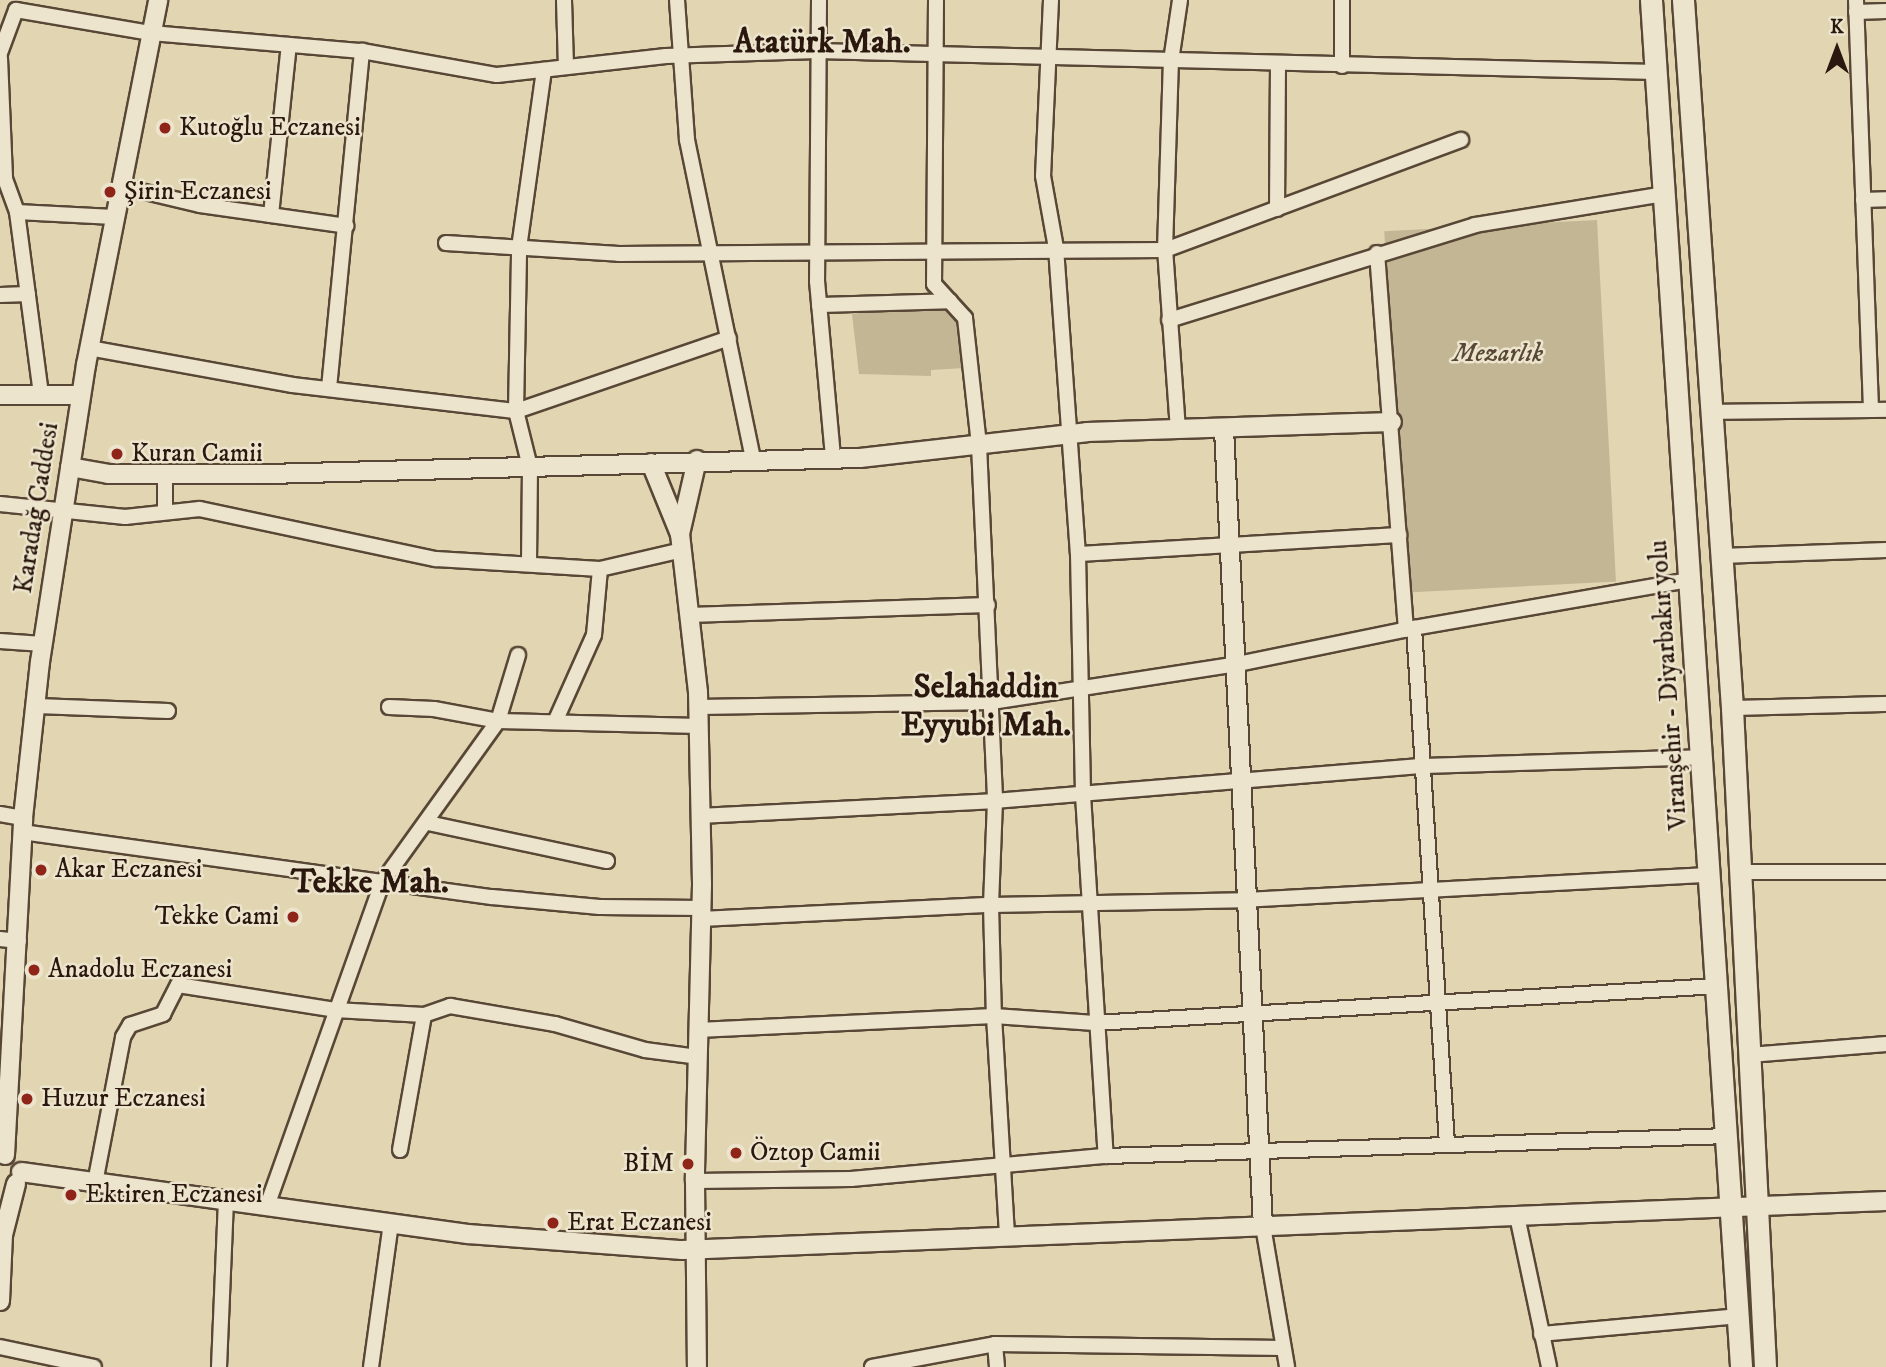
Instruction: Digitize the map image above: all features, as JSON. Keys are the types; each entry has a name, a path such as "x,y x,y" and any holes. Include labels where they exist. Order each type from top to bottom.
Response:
{"main road":[{"name":"Viranşehir - Diyarbakır yolu","path":"1651,0 1741,1367"},
{"path":"1683,0 1732,708 1765,1367"}],"street":[{"name":"Karadağ Caddesi","path":"3,1156 19,941 22,825 43,644 89,348 158,0"},
{"path":"564,0 566,67"},
{"path":"677,0 678,56 687,140 753,459"},
{"path":"819,0 819,305 833,458"},
{"path":"936,0 934,284 965,318 979,445 995,801 991,905 994,1016 1005,1165 1007,1238"},
{"path":"1051,0 1043,176 1056,248 1066,435 1078,554 1084,685 1083,795 1095,1023 1106,1156"},
{"path":"1178,430 1165,250 1171,61 1180,0"},
{"path":"1342,0 1342,66"},
{"path":"1711,412 1879,410 1863,200 1856,6 1886,11"},
{"path":"41,395 18,212 5,179 0,56 16,10 152,33 362,51 497,75 678,56 817,51 1656,72"},
{"path":"271,215 289,45"},
{"path":"329,388 347,226 362,51"},
{"path":"1277,209 1278,64"},
{"path":"529,563 530,467 516,411 519,248 544,70"},
{"path":"446,243 711,254 934,249 1165,250 1461,140"},
{"path":"120,186 271,215 347,226"},
{"path":"1169,320 1377,253 1475,225 1664,194"},
{"path":"1863,200 1886,199"},
{"path":"18,212 114,217"},
{"path":"1377,253 1399,535 1433,890 1447,1144"},
{"path":"0,295 28,294"},
{"path":"819,305 950,301"},
{"path":"89,348 329,388 516,411 729,338"},
{"path":"0,395 81,395"},
{"path":"70,467 108,474 165,474 833,458 1066,435 1392,422"},
{"path":"1224,429 1238,664 1239,780 1256,1150 1263,1226 1287,1367"},
{"path":"681,542 697,460"},
{"path":"651,463 681,542 699,707 701,914 695,1181 697,1367"},
{"path":"165,474 165,512"},
{"path":"0,504 64,513 125,517 200,509 234,514 436,559 600,569 681,542"},
{"path":"1078,554 1399,535"},
{"path":"1721,556 1886,550"},
{"path":"555,722 594,635 600,569"},
{"path":"699,707 992,702 1084,685 1238,664 1410,629 1690,580"},
{"path":"689,615 988,605"},
{"path":"0,641 43,644"},
{"path":"267,1206 383,881 428,823 498,721 518,655"},
{"path":"1732,708 1886,704"},
{"path":"37,706 168,711"},
{"path":"389,707 434,709 498,721 699,726"},
{"path":"701,816 1083,795 1423,766 1702,757"},
{"path":"0,814 22,825 383,881 600,907 701,914 1244,900 1710,876"},
{"path":"428,823 607,861"},
{"path":"1741,872 1886,872"},
{"path":"0,939 19,941"},
{"path":"95,1183 123,1037 130,1025 163,1014 178,985 335,1010 424,1015 450,1006 555,1024 645,1051 698,1057"},
{"path":"698,1030 994,1016 1095,1023 1250,1016 1441,1000 1717,986"},
{"path":"400,1150 424,1015"},
{"path":"1750,1055 1886,1044"},
{"path":"695,1181 851,1179 1106,1156 1727,1136"},
{"path":"0,1301 4,1235 15,1159 3,1156"},
{"path":"12,1181 95,1183 468,1234 697,1249 1886,1201"},
{"path":"219,1367 226,1201"},
{"path":"0,1214 4,1235"},
{"path":"1517,1216 1549,1367"},
{"path":"372,1367 391,1223"},
{"path":"1541,1334 1738,1316"},
{"path":"872,1367 995,1344 1283,1348"},
{"path":"995,1344 997,1367"},
{"path":"0,1348 94,1367"}],"green space":[{"name":"Mezarlık","path":"1597,220 1616,582 1403,593 1384,231"},
{"path":"934,303 958,317 964,368 931,370 931,376 859,374 852,314"}],"place":[{"name":"Kutoğlu Eczanesi","path":"165,128"},
{"name":"Şirin Eczanesi","path":"110,192"},
{"name":"Kuran Camii","path":"117,454"},
{"name":"Akar Eczanesi","path":"41,870"},
{"name":"Tekke Cami","path":"293,917"},
{"name":"Anadolu Eczanesi","path":"34,970"},
{"name":"Huzur Eczanesi","path":"27,1099"},
{"name":"Öztop Camii","path":"736,1153"},
{"name":"BİM","path":"688,1164"},
{"name":"Ektiren Eczanesi","path":"71,1195"},
{"name":"Erat Eczanesi","path":"553,1223"}],"district":[{"name":"Atatürk Mah.","path":"822,43"},
{"name":"Selahaddin Eyyubi Mah.","path":"986,707"},
{"name":"Tekke Mah.","path":"370,883"}]}
